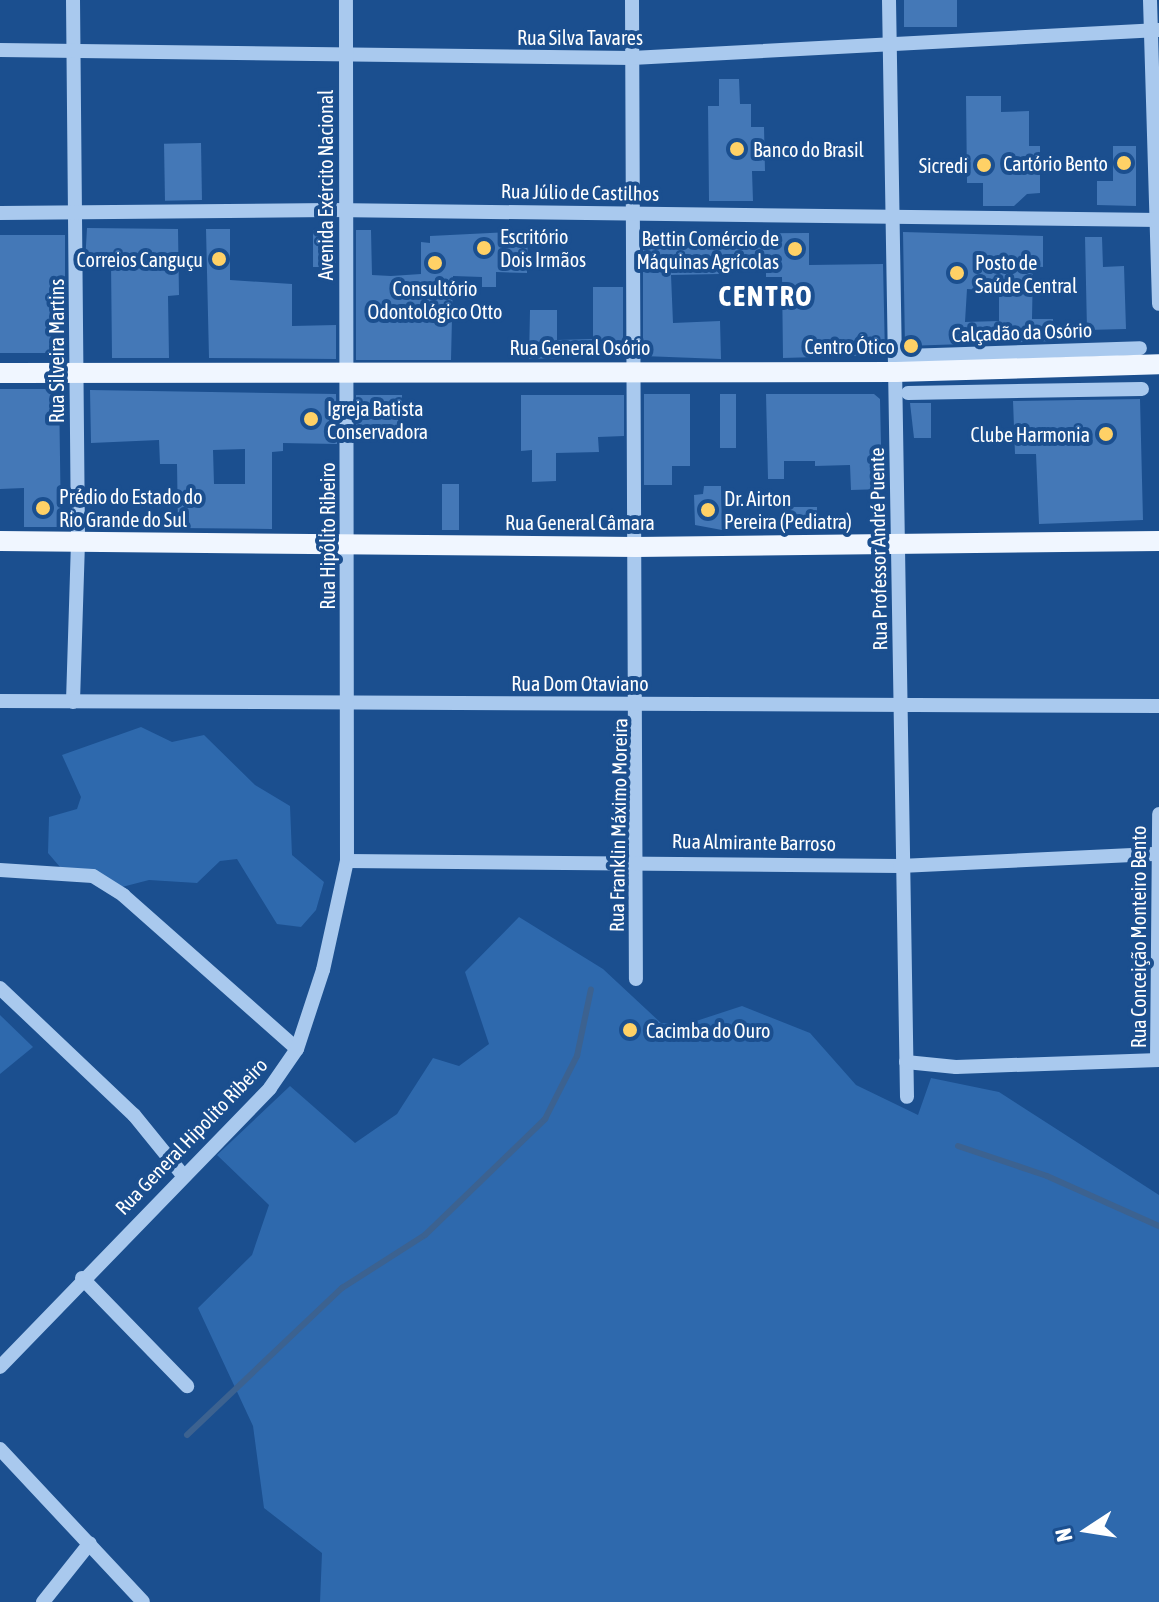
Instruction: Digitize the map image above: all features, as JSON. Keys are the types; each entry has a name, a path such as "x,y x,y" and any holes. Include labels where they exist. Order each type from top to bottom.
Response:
{"main road":[{"name":"Rua General Osório","path":"0,373 634,371 900,364 1159,364"},
{"name":"Rua General Câmara","path":"0,541 636,547 1159,541"}],"street":[{"name":"Rua Silveira Martins","path":"73,0 78,542 73,702"},
{"name":"Avenida Exército Nacional","path":"346,0 346,370"},
{"name":"Rua Franklin Máximo Moreira","path":"632,0 629,213 639,703 636,979"},
{"name":"Rua Professor André Puente","path":"889,0 893,216 900,364 897,543 902,704 900,866 907,1097"},
{"path":"1150,0 1155,30 1159,304"},
{"name":"Rua Silva Tavares","path":"0,50 345,57 632,58 890,48 1155,30"},
{"name":"Rua Júlio de Castilhos","path":"0,213 346,210 1157,220"},
{"name":"Calçadão da Osório","path":"900,364 1140,348"},
{"name":"Rua Hipólito Ribeiro","path":"346,370 347,701"},
{"path":"908,393 1142,389"},
{"name":"Rua Dom Otaviano","path":"0,701 1159,706"},
{"name":"Rua General Hipolito Ribeiro","path":"0,1367 182,1174 270,1088 297,1049 323,970 347,861 347,701"},
{"name":"Rua Conceição Monteiro Bento","path":"1158,1060 1159,814"},
{"name":"Rua Almirante Barroso","path":"347,861 639,859 900,866 1158,854"},
{"path":"0,870 93,876 123,895 297,1049"},
{"path":"0,988 134,1115 182,1174"},
{"path":"906,1062 956,1067 1158,1060"},
{"path":"82,1278 187,1386"},
{"path":"0,1449 143,1602"},
{"path":"43,1602 90,1543"}],"shaded area":[{"path":"141,727 172,742 204,735 255,785 290,806 292,855 324,882 316,910 301,927 277,924 237,859 220,861 197,883 149,880 122,887 60,867 48,853 49,817 77,809 81,797 62,755"},
{"path":"519,917 603,969 661,1023 687,1024 742,1006 810,1033 856,1085 918,1115 931,1078 999,1092 1159,1195 1159,1602 320,1602 322,1553 264,1508 253,1426 198,1308 252,1255 269,1205 217,1155 290,1086 355,1143 397,1114 433,1058 459,1066 489,1044 465,972"},
{"path":"0,1015 33,1047 0,1074"}],"building":[{"path":"904,0 957,0 957,27 904,27"},
{"name":"Banco do Brasil","path":"719,79 739,79 740,104 751,104 751,127 764,127 765,171 752,171 753,201 709,201 708,106 719,106"},
{"path":"966,96 1001,96 1001,112 1029,111 1029,146 1040,146 1040,193 1027,194 1014,206 983,206 983,183 967,183"},
{"path":"201,143 202,200 165,201 164,144"},
{"name":"Cartório Bento","path":"1113,146 1136,146 1136,206 1097,205 1097,181 1113,181"},
{"path":"87,228 178,229 179,295 168,296 169,358 112,358 111,263 85,263"},
{"path":"206,229 230,229 230,280 292,284 292,326 336,325 336,359 209,358"},
{"path":"313,230 336,230 336,267 313,267"},
{"path":"356,230 371,230 372,275 391,276 421,274 421,242 430,243 430,236 528,231 527,273 496,272 496,287 482,287 482,277 453,276 451,360 356,360"},
{"path":"903,232 1043,236 1043,267 1033,266 1032,319 1053,319 1054,341 905,346","holes":["967,289 999,291 999,321 965,322"]},
{"path":"809,233 809,265 883,264 885,355 783,358 782,277 766,277 766,258 719,257 719,274 671,275 673,323 720,321 721,359 643,356 643,234"},
{"path":"0,235 65,235 65,353 0,353"},
{"path":"1085,237 1102,237 1103,267 1124,266 1126,329 1087,330"},
{"path":"593,287 623,287 623,356 529,359 530,310 557,310 557,340 593,339"},
{"path":"0,389 59,389 61,527 24,527 24,488 0,489"},
{"path":"90,390 336,394 337,444 283,443 283,451 272,452 272,529 178,528 177,464 160,464 159,440 91,443","holes":["245,449 245,484 214,484 213,450"]},
{"path":"644,394 690,394 690,466 672,466 672,485 644,485"},
{"path":"720,394 736,394 736,448 720,448"},
{"path":"766,394 874,394 880,399 882,489 851,490 850,465 815,466 815,461 784,461 784,479 768,479"},
{"path":"356,395 402,395 402,439 356,439"},
{"path":"521,395 624,395 624,436 598,437 599,452 556,453 556,481 532,482 532,450 521,451"},
{"path":"1140,399 1143,520 1039,524 1036,454 1015,454 1013,401"},
{"path":"910,403 931,403 931,438 914,438"},
{"path":"442,484 459,484 459,530 442,530"},
{"name":"Dr. Airton Pereira (Pediatra)","path":"704,486 721,486 722,530 695,525 694,495 703,494"},
{"path":"786,507 817,507 817,528 786,528"}],"waterway":[{"path":"187,1435 342,1288 425,1235 545,1119 577,1056 591,989"},
{"path":"958,1146 1047,1176 1159,1226"}],"place":[{"name":"Banco do Brasil","path":"737,149"},
{"name":"Cartório Bento","path":"1124,163"},
{"name":"Sicredi","path":"984,165"},
{"name":"Escritório Dois Irmãos","path":"484,248"},
{"name":"Bettin Comércio de Máquinas Agrícolas","path":"795,249"},
{"name":"Correios Canguçu","path":"219,259"},
{"name":"Consultório Odontológico Otto","path":"435,263"},
{"name":"Posto de Saúde Central","path":"957,273"},
{"name":"Centro Ótico","path":"911,346"},
{"name":"Igreja Batista Conservadora","path":"311,419"},
{"name":"Clube Harmonia","path":"1106,434"},
{"name":"Prédio do Estado do Rio Grande do Sul","path":"43,508"},
{"name":"Dr. Airton Pereira (Pediatra)","path":"708,510"},
{"name":"Cacimba do Ouro","path":"630,1030"}],"district":[{"name":"CENTRO","path":"766,296"}]}
